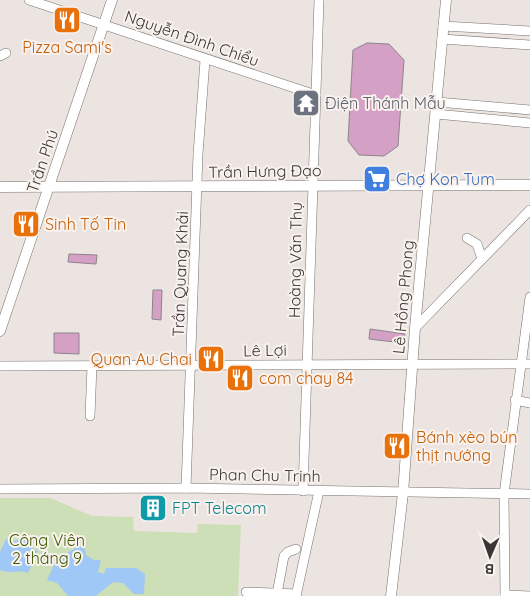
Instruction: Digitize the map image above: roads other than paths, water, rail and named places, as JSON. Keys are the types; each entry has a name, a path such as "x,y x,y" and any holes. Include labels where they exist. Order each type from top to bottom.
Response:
{"street":[{"name":"Nguyễn Đình Chiểu","path":"30,0 205,60 316,95"},
{"name":"Trần Phú","path":"0,331 112,0"},
{"name":"Hoàng Văn Thụ","path":"302,491 308,364 319,0"},
{"name":"Lê Hồng Phong","path":"391,596 403,493 415,328 446,0"},
{"path":"443,26 530,31"},
{"path":"442,39 530,45"},
{"name":"Trần Quang Khải","path":"186,488 192,366 197,187 205,60"},
{"path":"437,102 530,110"},
{"path":"436,114 530,123"},
{"name":"Trần Hưng Đạo","path":"0,187 530,185"},
{"path":"415,328 530,210"},
{"path":"467,238 477,244 482,259"},
{"path":"530,297 504,494 505,596 530,596"},
{"name":"Lê Lợi","path":"0,366 530,364"},
{"path":"90,416 92,366"},
{"path":"515,400 530,403"},
{"name":"Phan Chu Trinh","path":"0,489 186,488 530,494"},
{"path":"246,592 297,595 319,490"},
{"path":"277,594 284,556 296,549"}],"water":[{"path":"25,536 32,539 32,548 38,551 28,573 0,570 0,552 6,539 15,541"},
{"path":"79,546 85,549 86,555 94,560 101,560 98,572 104,574 106,568 136,568 145,574 144,594 134,594 123,583 113,582 96,596 68,596 57,583 47,580 57,559"}],"place":[{"name":"Pizza Sami's","path":"67,20"},
{"name":"Điện Thánh Mẫu","path":"306,103"},
{"name":"Chợ Kon Tum","path":"377,179"},
{"name":"Sinh Tố Tin","path":"26,224"},
{"name":"Quan Au Chai","path":"211,359"},
{"name":"com chay 84","path":"240,378"},
{"name":"Bánh xèo bún thịt nướng","path":"397,446"},
{"name":"FPT Telecom","path":"153,508"}],"park label":[{"name":"Công Viên 2 tháng 9","path":"47,549"}]}
